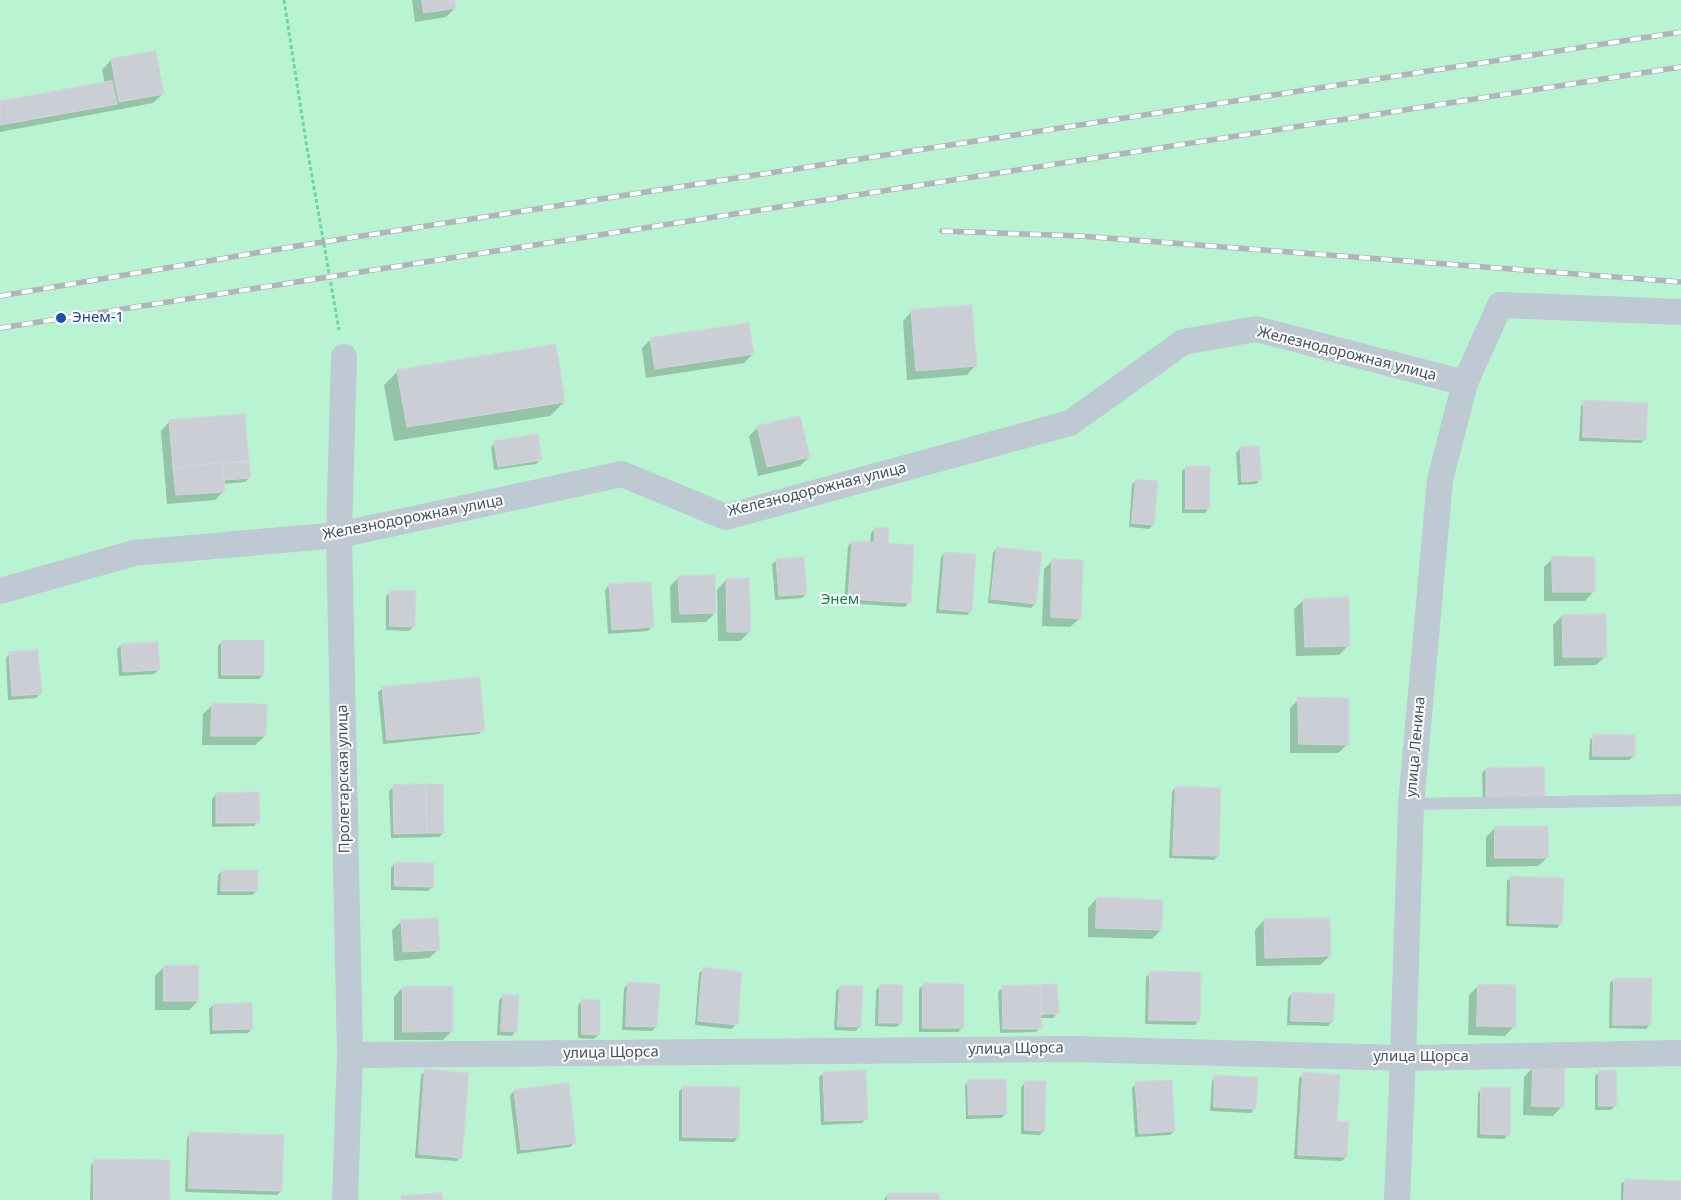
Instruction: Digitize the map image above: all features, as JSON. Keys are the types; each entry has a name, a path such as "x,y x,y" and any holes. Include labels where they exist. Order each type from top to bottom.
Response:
{"street":[{"name":"улица Ленина","path":"1396,1200 1403,1058 1411,804 1440,480 1465,383 1500,305 1681,312"},
{"name":"Железнодорожная улица","path":"0,591 134,553 339,535 622,474 726,517 1070,423 1183,342 1256,329 1465,383"},
{"name":"Пролетарская улица","path":"344,358 339,535 350,1055 345,1200"},
{"name":"улица Щорса","path":"350,1055 1074,1049 1403,1058 1681,1053"}],"lane":[{"path":"1411,804 1681,800"}],"path":[{"path":"284,0 307,152 344,358"}],"green space":[{"name":"Энем","path":"0,0 1681,0 1681,1200 0,1200"}],"building":[{"path":"422,0 455,0 456,8 424,13"},
{"path":"156,51 164,94 119,102 111,59"},
{"path":"112,81 117,104 0,125 0,101"},
{"path":"972,305 977,366 916,371 911,310"},
{"path":"749,323 754,354 655,369 650,338"},
{"path":"556,344 565,402 407,427 397,370"},
{"path":"1584,400 1648,403 1646,440 1583,437"},
{"path":"245,414 249,461 173,468 169,420"},
{"path":"800,416 810,457 767,467 757,426"},
{"path":"538,434 542,460 498,467 494,441"},
{"path":"1259,446 1262,480 1242,482 1240,447"},
{"path":"249,461 251,478 224,480 223,463"},
{"path":"223,463 225,492 176,495 173,468"},
{"path":"1186,466 1210,466 1210,509 1186,509"},
{"path":"1136,479 1158,481 1154,525 1132,523"},
{"path":"875,527 889,528 888,543 914,545 911,603 848,599 852,541 874,542"},
{"path":"997,547 1042,552 1036,604 991,599"},
{"path":"945,552 976,554 972,612 940,609"},
{"path":"1552,556 1595,557 1595,592 1553,592"},
{"path":"804,557 807,594 779,596 776,559"},
{"path":"1052,559 1083,560 1081,619 1051,617"},
{"path":"715,575 716,613 680,614 678,576"},
{"path":"749,578 751,632 727,632 726,579"},
{"path":"651,582 654,627 612,630 609,584"},
{"path":"390,590 416,591 415,627 390,626"},
{"path":"1349,597 1350,646 1305,647 1303,599"},
{"path":"1606,614 1607,657 1563,657 1562,615"},
{"path":"222,640 264,640 264,675 222,675"},
{"path":"158,642 160,670 123,672 121,644"},
{"path":"38,650 42,694 12,696 9,652"},
{"path":"480,677 485,731 387,740 382,687"},
{"path":"1298,697 1349,698 1349,745 1299,744"},
{"path":"212,703 267,704 266,736 211,736"},
{"path":"1593,734 1635,735 1635,756 1593,756"},
{"path":"1544,767 1545,796 1486,797 1486,768"},
{"path":"426,784 427,833 394,834 393,785"},
{"path":"426,784 443,784 444,833 427,833"},
{"path":"1176,786 1221,788 1219,856 1173,855"},
{"path":"259,792 260,823 216,823 216,793"},
{"path":"1495,826 1548,826 1549,858 1495,858"},
{"path":"395,862 434,863 434,887 395,886"},
{"path":"222,870 258,870 258,891 221,891"},
{"path":"1511,876 1564,878 1562,924 1510,923"},
{"path":"1097,897 1163,900 1162,930 1096,928"},
{"path":"438,918 440,950 403,952 401,920"},
{"path":"1330,918 1331,956 1265,958 1264,919"},
{"path":"164,965 199,965 199,1001 164,1001"},
{"path":"703,967 742,972 738,1025 698,1021"},
{"path":"1150,971 1201,972 1200,1021 1149,1020"},
{"path":"1614,978 1652,978 1651,1025 1613,1025"},
{"path":"628,982 660,984 657,1027 626,1026"},
{"path":"923,983 964,984 964,1028 923,1028"},
{"path":"880,984 903,985 902,1023 879,1023"},
{"path":"1057,984 1059,1014 1041,1014 1040,985"},
{"path":"1478,984 1516,985 1516,1027 1477,1026"},
{"path":"840,985 863,986 861,1027 838,1026"},
{"path":"1040,985 1042,1029 1003,1029 1002,986"},
{"path":"403,986 453,986 453,1031 403,1032"},
{"path":"1292,992 1335,994 1333,1022 1291,1021"},
{"path":"503,994 519,995 517,1032 501,1031"},
{"path":"582,999 600,1000 600,1035 582,1034"},
{"path":"252,1003 253,1029 213,1030 213,1004"},
{"path":"1533,1066 1565,1067 1564,1107 1532,1106"},
{"path":"425,1069 469,1073 462,1158 419,1154"},
{"path":"866,1070 868,1120 825,1121 823,1072"},
{"path":"1599,1070 1616,1070 1617,1106 1599,1106"},
{"path":"1303,1072 1340,1075 1337,1121 1349,1122 1347,1157 1298,1155"},
{"path":"1215,1075 1258,1077 1256,1109 1214,1107"},
{"path":"968,1079 1006,1079 1007,1114 969,1115"},
{"path":"1172,1080 1175,1131 1139,1134 1135,1082"},
{"path":"1025,1081 1046,1081 1045,1131 1025,1130"},
{"path":"569,1083 576,1143 521,1150 514,1090"},
{"path":"683,1086 740,1087 739,1138 683,1137"},
{"path":"1481,1087 1511,1087 1510,1135 1481,1134"},
{"path":"190,1132 284,1135 282,1191 189,1188"},
{"path":"94,1159 170,1160 170,1200 94,1200"},
{"path":"1625,1179 1681,1181 1681,1200 1624,1200"},
{"path":"442,1193 443,1200 401,1200 401,1196"},
{"path":"888,1193 939,1193 939,1200 888,1200"}],"railway":[{"path":"0,296 297,246 1681,32"},
{"path":"0,328 1681,67"},
{"path":"942,231 1080,236 1681,282"}],"place":[{"name":"Энем-1","path":"61,318"}]}
